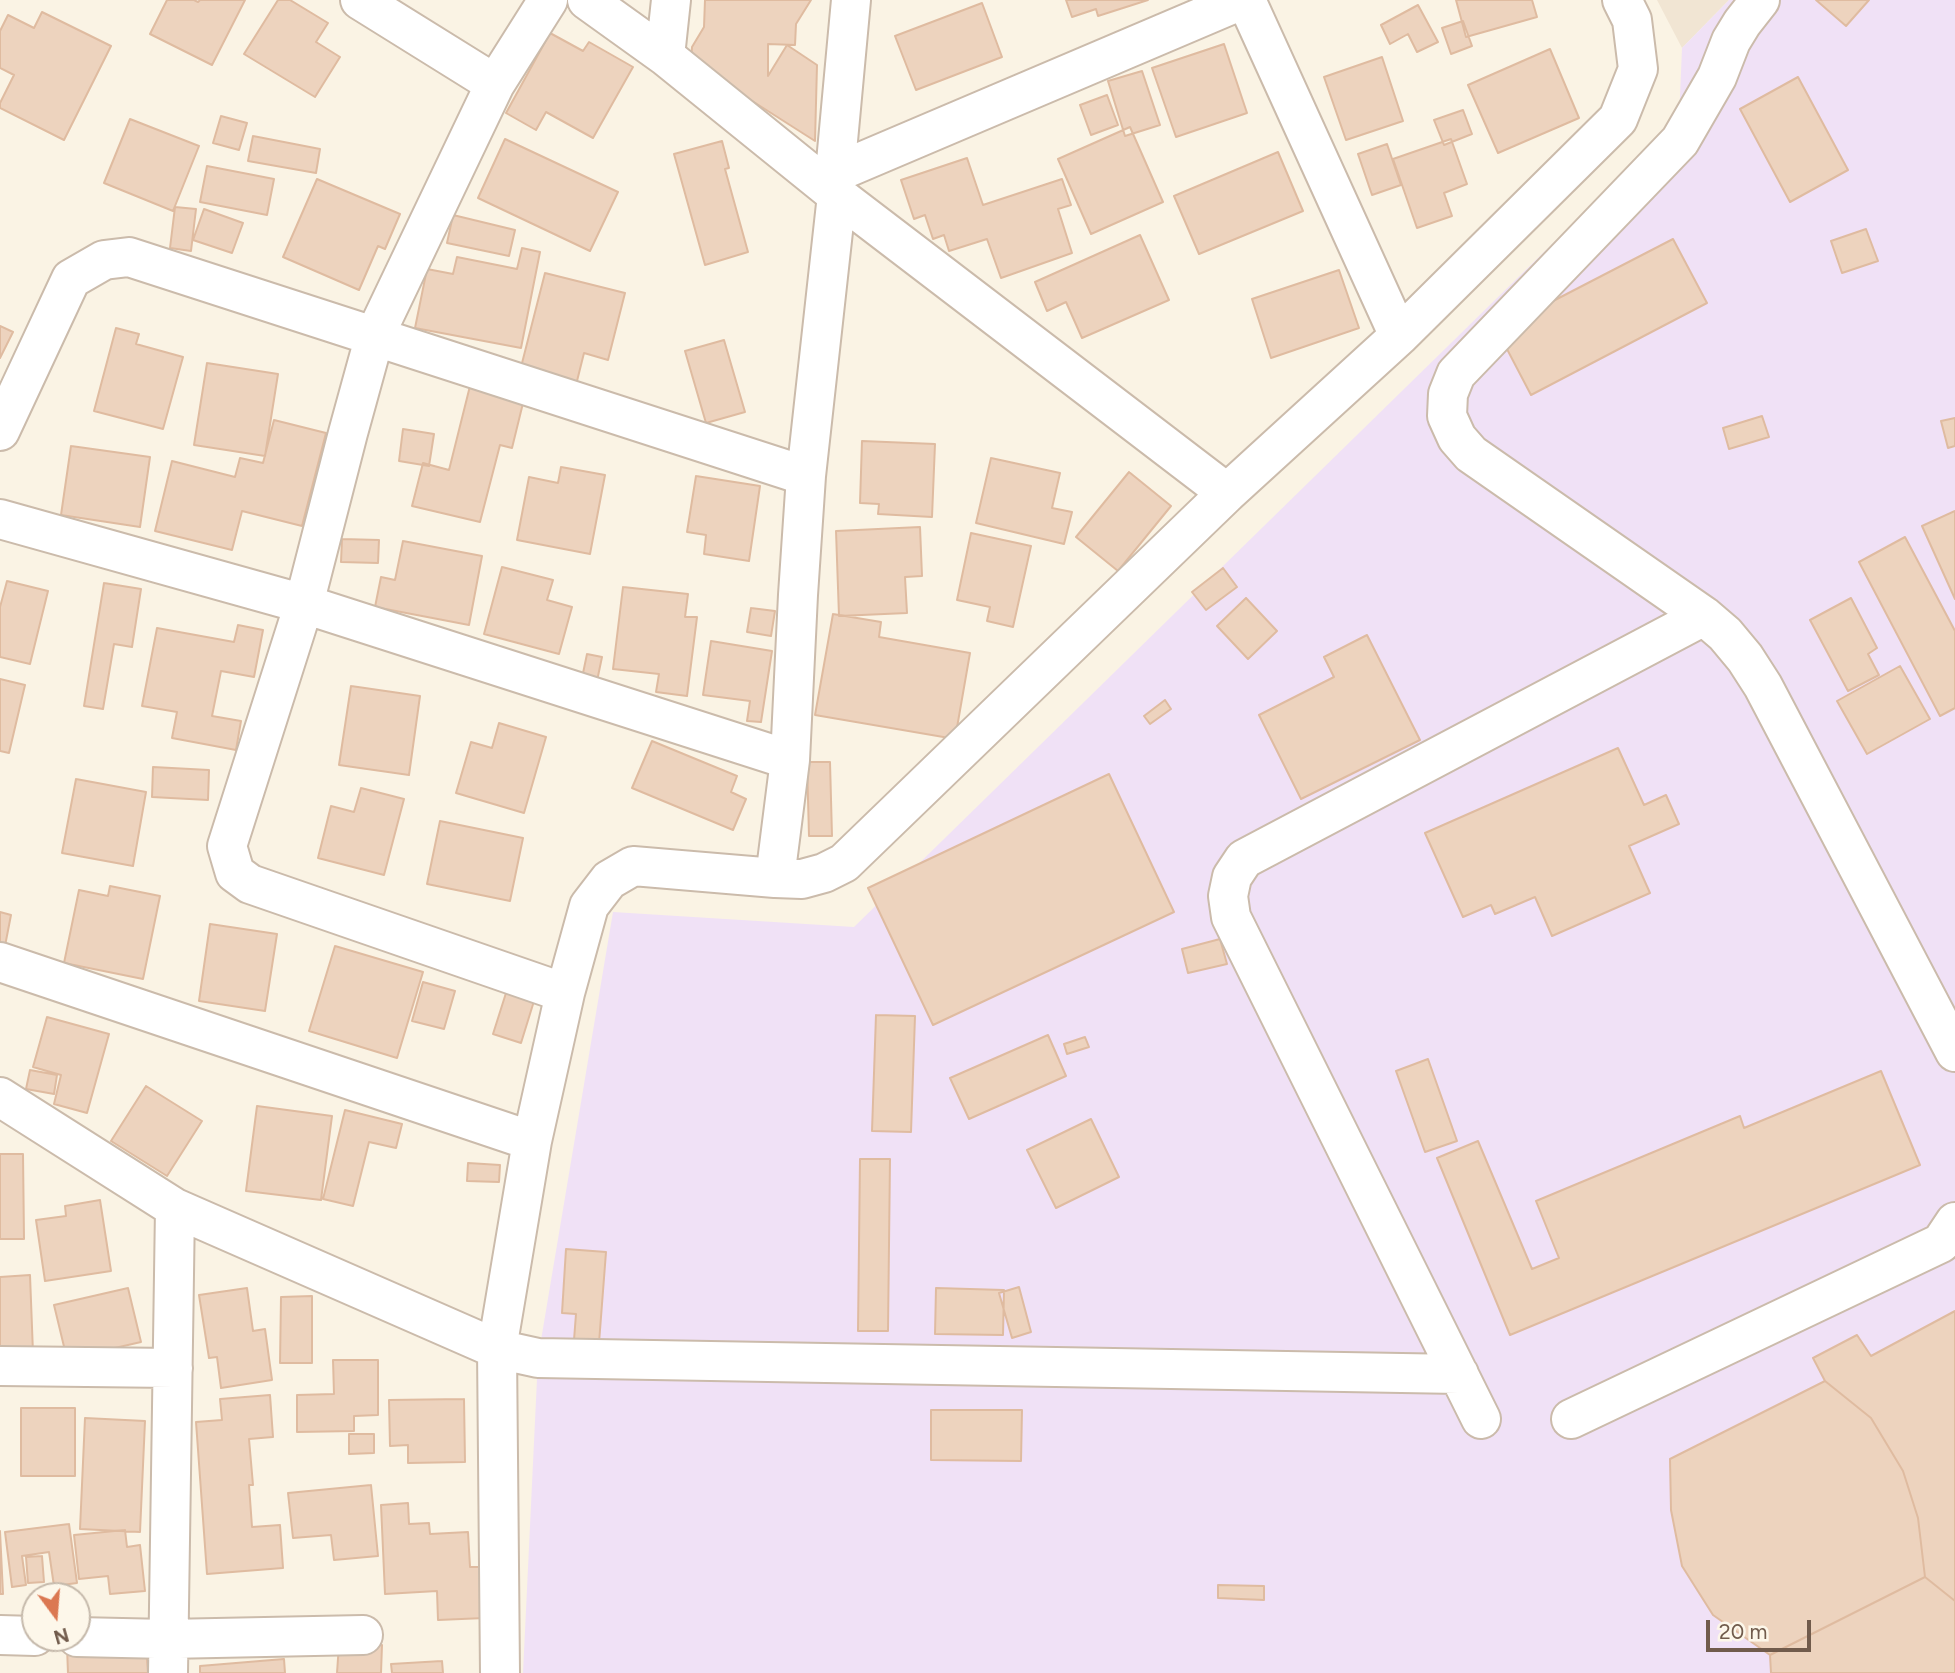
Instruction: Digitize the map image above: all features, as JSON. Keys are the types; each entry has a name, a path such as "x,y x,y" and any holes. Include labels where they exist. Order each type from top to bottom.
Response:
{"street":[{"path":"360,0 495,84"},
{"path":"548,0 495,84 375,335 304,604 227,846 234,873 250,884 565,993"},
{"path":"587,0 836,184 1227,493"},
{"path":"665,56 671,0"},
{"path":"775,878 790,760 806,476 836,184 851,0"},
{"path":"836,184 1244,0 1399,336"},
{"path":"500,1673 497,1349 532,1141 565,993 589,906 609,880 633,866 802,879 824,873 844,863 1227,493 1399,336 1618,119 1638,69 1632,20 1622,0"},
{"path":"1760,0 1731,41 1717,77 1681,141 1456,374 1448,394 1447,416 1457,438 1471,454 1704,616 1745,658 1763,686 1955,1052"},
{"path":"0,431 71,279 104,260 129,257 806,476"},
{"path":"0,519 304,604 790,760"},
{"path":"1481,1419 1231,917 1228,897 1232,877 1244,859 1704,616"},
{"path":"0,962 532,1141"},
{"path":"0,1097 175,1208 497,1349 538,1358 1459,1374"},
{"path":"167,1656 175,1208"},
{"path":"1571,1419 1950,1236"},
{"path":"0,1366 173,1368"},
{"path":"91,1640 167,1656 363,1634"},
{"path":"0,1635 21,1636"}],"shaded area":[{"path":"1657,0 1729,0 1682,48"},
{"path":"1729,0 1955,0 1955,1673 523,1673 538,1358 613,912 854,927 1679,120 1682,48"}],"building":[{"path":"167,0 245,0 212,65 150,34"},
{"path":"278,0 290,0 328,23 316,42 340,57 315,97 244,54"},
{"path":"705,0 811,0 796,24 795,45 768,44 768,76 787,45 817,65 815,141 691,62 692,47 704,27"},
{"path":"1066,0 1148,0 1098,16 1096,9 1072,17"},
{"path":"1456,0 1532,0 1537,17 1466,37"},
{"path":"1816,0 1869,0 1846,26"},
{"path":"982,3 1002,57 916,90 895,36"},
{"path":"1418,5 1438,42 1417,52 1408,34 1390,44 1381,25"},
{"path":"42,12 111,46 64,140 0,108 14,75 0,68 0,31 8,15 34,28"},
{"path":"1463,21 1472,46 1451,54 1442,28"},
{"path":"550,33 583,51 589,42 633,67 593,138 546,112 536,130 506,113"},
{"path":"1224,44 1247,113 1176,137 1152,68"},
{"path":"1550,49 1579,118 1498,153 1468,85"},
{"path":"1382,57 1403,121 1346,140 1324,77"},
{"path":"1142,71 1160,125 1125,136 1108,81"},
{"path":"1798,77 1848,170 1790,202 1740,109"},
{"path":"1107,95 1118,125 1091,135 1080,105"},
{"path":"1463,110 1472,134 1444,145 1434,120"},
{"path":"221,116 247,123 239,150 213,143"},
{"path":"130,119 199,146 173,211 104,183"},
{"path":"1130,127 1163,202 1091,234 1058,159"},
{"path":"253,136 320,149 316,173 248,161"},
{"path":"505,139 618,192 590,251 478,198"},
{"path":"1451,139 1467,184 1444,193 1452,216 1417,228 1393,159"},
{"path":"722,141 729,168 725,169 748,252 705,265 674,154"},
{"path":"1387,144 1401,185 1372,195 1358,154"},
{"path":"1278,152 1303,211 1199,254 1174,196"},
{"path":"967,158 983,205 1062,179 1071,205 1058,209 1072,253 1001,278 987,239 949,251 944,235 933,239 925,215 914,219 901,180"},
{"path":"207,166 274,179 267,215 200,202"},
{"path":"317,179 400,214 385,249 378,246 359,290 283,257"},
{"path":"175,207 196,209 191,251 170,248"},
{"path":"204,209 243,223 232,253 193,240"},
{"path":"453,215 515,230 509,256 447,243"},
{"path":"1866,229 1878,261 1842,273 1831,241"},
{"path":"1140,235 1169,300 1082,338 1066,302 1047,311 1035,282"},
{"path":"1673,239 1707,303 1531,395 1497,330"},
{"path":"522,248 540,252 521,348 415,328 427,269 453,274 457,257 517,269"},
{"path":"1339,270 1359,328 1271,358 1252,299"},
{"path":"545,273 625,293 608,360 584,353 576,385 520,371"},
{"path":"0,326 13,332 0,358"},
{"path":"116,328 139,334 136,344 183,357 163,429 94,411"},
{"path":"724,340 745,412 706,423 685,351"},
{"path":"207,363 278,374 265,456 194,445"},
{"path":"470,386 524,399 512,448 500,445 480,522 412,506 423,463 449,470"},
{"path":"1762,416 1769,437 1729,449 1723,428"},
{"path":"1955,418 1955,446 1948,448 1941,421"},
{"path":"274,420 326,433 302,526 242,511 232,550 155,531 172,461 235,477 240,458 263,463"},
{"path":"403,429 434,434 429,466 399,461"},
{"path":"862,441 935,444 932,517 878,514 879,504 860,503"},
{"path":"71,446 150,457 140,527 61,515"},
{"path":"991,458 1060,473 1052,508 1072,512 1064,544 976,523"},
{"path":"561,467 605,475 590,554 517,540 529,477 558,483"},
{"path":"1129,472 1171,506 1118,571 1076,537"},
{"path":"696,476 760,486 749,561 704,554 706,535 687,532"},
{"path":"1955,511 1955,599 1922,526"},
{"path":"920,527 922,576 905,577 907,613 839,616 836,531"},
{"path":"971,533 1031,546 1013,627 987,621 990,607 957,600"},
{"path":"1905,537 1955,631 1955,708 1940,716 1859,562"},
{"path":"342,539 379,540 378,563 341,562"},
{"path":"403,541 482,556 469,625 375,607 381,577 395,580"},
{"path":"502,567 553,580 547,600 572,607 559,654 484,634"},
{"path":"1223,568 1237,587 1206,610 1192,592"},
{"path":"7,581 48,591 30,664 0,657 0,607"},
{"path":"104,583 141,589 132,647 114,644 103,709 84,706"},
{"path":"623,587 688,594 685,617 697,617 687,696 656,692 659,674 613,669"},
{"path":"1246,598 1277,631 1248,659 1217,626"},
{"path":"1851,598 1877,648 1868,654 1879,675 1848,691 1810,620"},
{"path":"751,608 775,611 771,636 747,632"},
{"path":"833,614 881,622 879,637 970,653 955,739 815,715"},
{"path":"238,625 263,630 254,677 221,671 212,716 241,721 236,750 172,738 177,712 142,706 157,628 234,642"},
{"path":"1367,635 1420,740 1301,799 1259,715 1334,677 1324,657"},
{"path":"711,641 772,651 761,722 747,721 750,701 703,695"},
{"path":"587,654 602,657 597,681 582,678"},
{"path":"1900,666 1930,719 1867,754 1837,701"},
{"path":"0,679 25,685 9,753 0,751"},
{"path":"351,686 420,696 409,775 339,765"},
{"path":"1165,700 1171,709 1150,724 1144,716"},
{"path":"499,723 546,737 524,813 456,793 471,742 492,748"},
{"path":"652,741 737,776 731,792 746,799 733,830 632,788"},
{"path":"1618,748 1644,805 1666,795 1679,824 1629,846 1650,893 1552,936 1535,897 1495,914 1491,905 1463,917 1425,833"},
{"path":"807,762 830,762 832,836 809,836"},
{"path":"153,767 209,770 208,800 152,797"},
{"path":"1109,774 1174,912 933,1025 868,888"},
{"path":"76,779 146,792 133,866 62,853"},
{"path":"361,788 404,799 384,875 318,858 331,806 354,812"},
{"path":"440,821 523,838 510,901 427,884"},
{"path":"110,886 160,896 143,979 64,963 79,890 108,896"},
{"path":"0,912 11,915 4,951 0,950"},
{"path":"210,924 277,934 265,1011 199,1001"},
{"path":"1220,939 1227,964 1188,973 1182,949"},
{"path":"335,946 423,972 397,1058 309,1031"},
{"path":"423,982 455,991 444,1029 412,1021"},
{"path":"506,993 534,1001 521,1043 493,1034"},
{"path":"876,1015 915,1016 911,1132 872,1131"},
{"path":"47,1017 109,1034 87,1113 54,1104 61,1075 33,1067"},
{"path":"1048,1035 1066,1076 969,1119 950,1078"},
{"path":"1085,1037 1089,1047 1067,1054 1064,1044"},
{"path":"1428,1059 1457,1141 1425,1152 1396,1071"},
{"path":"30,1070 57,1075 54,1094 26,1089"},
{"path":"1881,1071 1920,1165 1510,1335 1437,1158 1478,1141 1532,1269 1559,1258 1536,1201 1740,1116 1744,1128"},
{"path":"146,1086 202,1121 167,1176 111,1141"},
{"path":"257,1106 332,1116 321,1200 246,1191"},
{"path":"345,1110 402,1124 396,1148 369,1142 353,1206 323,1199"},
{"path":"1091,1119 1119,1177 1056,1208 1027,1150"},
{"path":"0,1154 23,1154 24,1239 0,1239"},
{"path":"860,1159 890,1159 888,1331 858,1331"},
{"path":"468,1163 500,1165 499,1182 467,1181"},
{"path":"100,1200 111,1271 45,1281 36,1220 66,1216 65,1206"},
{"path":"566,1249 606,1252 599,1343 574,1340 576,1314 562,1313"},
{"path":"30,1275 33,1353 0,1354 0,1277"},
{"path":"1019,1287 1031,1332 1012,1338 999,1293"},
{"path":"128,1288 141,1342 67,1359 54,1305"},
{"path":"247,1288 253,1331 265,1329 272,1380 221,1388 217,1357 209,1358 199,1295"},
{"path":"936,1288 1004,1290 1003,1335 935,1334"},
{"path":"312,1296 312,1363 280,1363 281,1297"},
{"path":"1955,1311 1955,1601 1925,1577 1918,1518 1903,1471 1871,1418 1825,1381 1813,1358 1857,1335 1871,1356"},
{"path":"333,1360 378,1360 378,1415 354,1416 354,1431 297,1432 297,1395 334,1394"},
{"path":"1825,1381 1871,1418 1903,1471 1918,1518 1925,1577 1770,1655 1713,1615 1682,1566 1671,1510 1670,1459"},
{"path":"270,1395 273,1437 249,1439 253,1485 249,1485 252,1527 280,1525 283,1568 207,1574 196,1422 222,1420 220,1399"},
{"path":"464,1399 465,1462 408,1463 408,1445 390,1446 389,1400"},
{"path":"21,1408 75,1408 75,1476 21,1476"},
{"path":"931,1410 1022,1410 1021,1461 931,1460"},
{"path":"85,1418 145,1421 140,1532 80,1529"},
{"path":"349,1434 374,1434 374,1453 349,1454"},
{"path":"371,1485 378,1556 334,1560 331,1535 293,1538 288,1493"},
{"path":"408,1503 409,1524 429,1523 430,1534 468,1532 470,1567 482,1567 485,1618 438,1620 437,1591 385,1594 381,1505"},
{"path":"69,1524 77,1582 53,1582 49,1552 22,1556 26,1582 12,1587 5,1532"},
{"path":"125,1530 127,1547 140,1545 145,1591 110,1594 108,1576 79,1579 74,1535"},
{"path":"0,1531 3,1594 0,1594"},
{"path":"42,1556 44,1582 28,1582 26,1557"},
{"path":"1925,1577 1955,1601 1955,1673 1771,1673 1770,1655"},
{"path":"1218,1585 1264,1586 1264,1600 1218,1598"},
{"path":"146,1643 148,1673 68,1673 67,1652 91,1652 91,1646"},
{"path":"339,1644 382,1645 381,1673 337,1673"},
{"path":"284,1659 285,1673 200,1673 200,1666"},
{"path":"442,1661 443,1673 392,1673 391,1664"}]}
